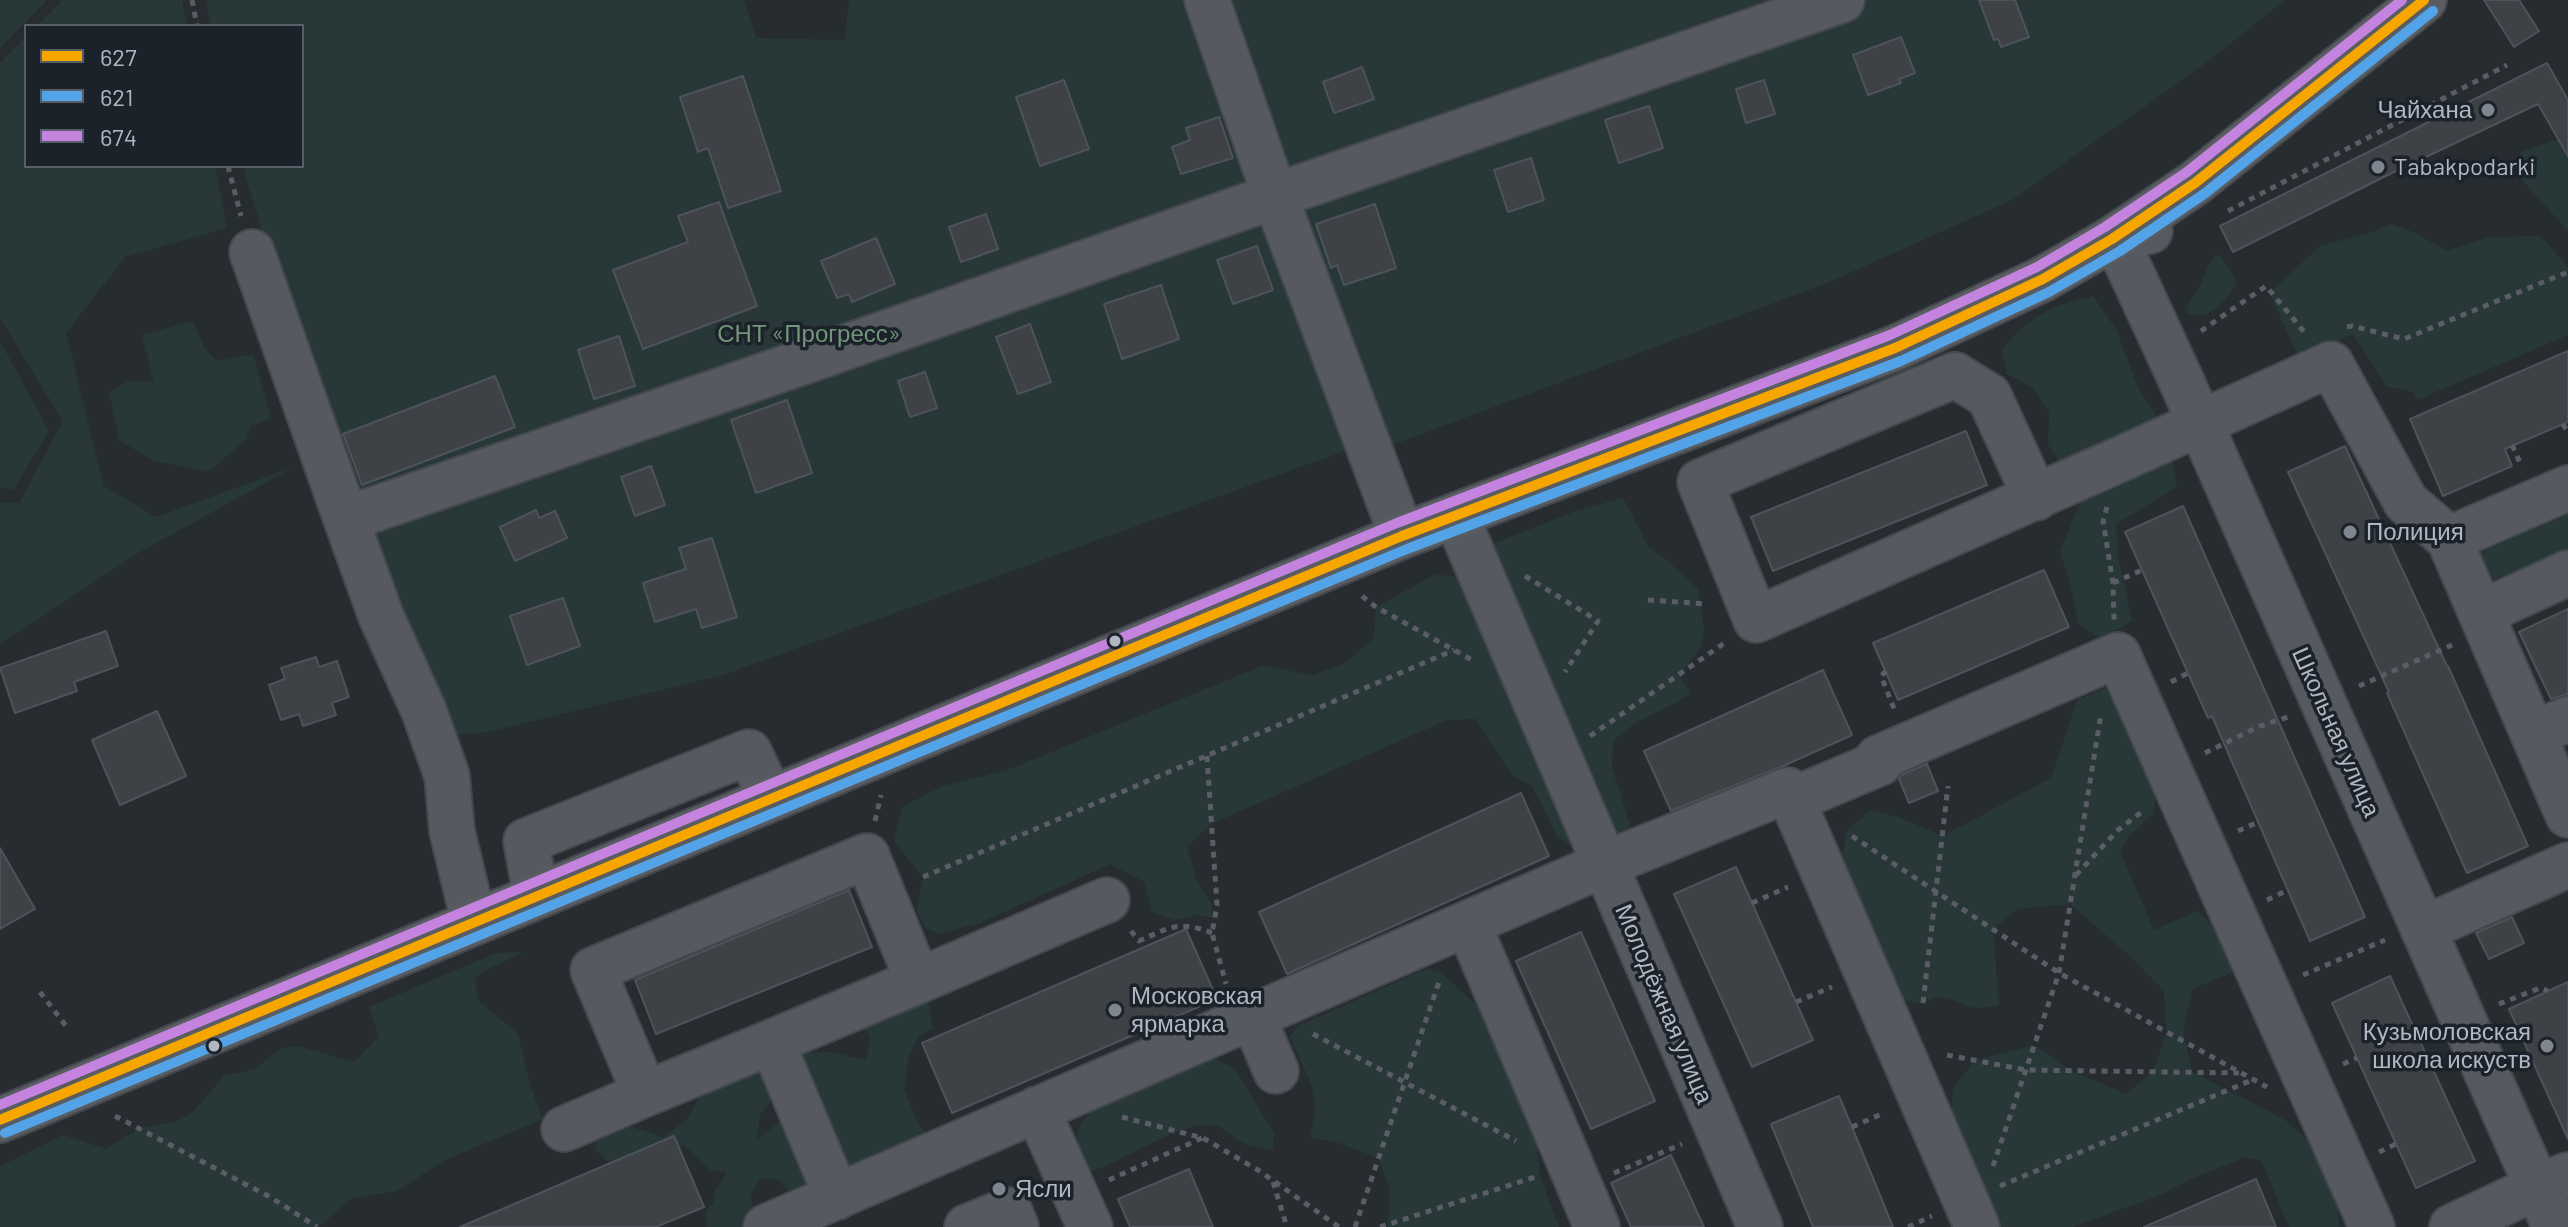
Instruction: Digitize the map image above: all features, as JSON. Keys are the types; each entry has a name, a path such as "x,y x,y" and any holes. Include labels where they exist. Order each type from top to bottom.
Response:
{"main road":[{"path":"0,1120 1402,536 1895,348 2043,279 2112,239 2195,183 2401,7"}],"street":[{"path":"1207,0 1275,196 1402,536"},
{"path":"346,519 1842,0"},
{"path":"2112,239 2156,230 2215,206"},
{"name":"Школьная улица","path":"2112,239 2127,263 2200,424 2406,934 2552,1181 2555,1227"},
{"path":"252,252 381,616 424,711 447,776 452,831 474,922"},
{"path":"2036,498 1989,396 1955,375 1700,482 1754,614 2036,498 2331,364 2406,502 2449,539 2481,613 2551,727 2568,815"},
{"path":"2449,539 2568,488"},
{"name":"Молодёжная улица","path":"1456,516 1760,1227"},
{"path":"2481,613 2568,573"},
{"path":"1792,800 1880,763 1878,758 2118,655 2372,1227"},
{"path":"766,1227 1605,864 1788,790 1979,1215"},
{"path":"645,1094 593,970 867,856 918,981"},
{"path":"2406,934 2568,865"},
{"path":"564,1129 1107,900"},
{"path":"1462,926 1589,1208"},
{"path":"1253,1016 1276,1071"},
{"path":"772,1042 837,1197"},
{"path":"1037,1109 1082,1211"},
{"path":"2452,1227 2552,1181"},
{"path":"967,1227 1009,1210 1016,1227"}],"path":[{"path":"192,0 197,24"},
{"path":"2215,206 2507,65"},
{"path":"228,168 252,252"},
{"path":"2337,329 2352,326 2404,339 2568,272"},
{"path":"2169,355 2266,286 2305,334 2321,331"},
{"path":"2563,424 2568,433"},
{"path":"1979,1215 2059,973 2105,688 2118,655 2113,583 2103,521 2120,459"},
{"path":"2113,583 2142,570"},
{"path":"1517,571 1598,621 1564,674"},
{"path":"1358,593 1376,607 1477,663"},
{"path":"1648,600 1754,614"},
{"path":"1587,738 1754,614"},
{"path":"923,877 1454,650"},
{"path":"1207,756 1217,905 1212,933 1230,998 1253,1016 1405,1081 1524,1145"},
{"path":"1948,786 1923,1004 1903,1046 2026,1070 2240,1073"},
{"path":"2075,875 2118,830 2177,787"},
{"path":"1846,832 2059,973 2324,1119"},
{"path":"1107,900 1139,941 1174,926 1191,925 1212,933"},
{"path":"1355,1227 1462,926"},
{"path":"2267,990 2406,934"},
{"path":"2495,1006 2540,988 2548,991"},
{"path":"40,992 69,1030"},
{"path":"1979,1215 2253,1080"},
{"path":"112,1114 270,1197 317,1227"},
{"path":"1109,1114 1203,1138 1272,1180 1339,1227"},
{"path":"1380,1227 1555,1171 1589,1208 1718,1129"},
{"path":"1082,1211 1203,1138"},
{"path":"1272,1180 1287,1227"}],"green space":[{"path":"0,0 47,0 0,48"},
{"path":"63,0 182,0 187,24 39,24"},
{"name":"СНТ «Прогресс»","path":"206,0 744,0 756,38 845,40 849,0 2285,0 2210,60 2012,200 1827,283 1381,449 1356,447 723,675 488,732 446,735 312,382 244,168 304,168 304,24 211,24"},
{"path":"24,39 24,168 215,168 227,228 125,257 66,333 104,486 156,517 294,467 138,553 0,644 0,502 19,503 63,421 0,318 0,63"},
{"path":"2568,136 2568,231 2523,181 2519,164 2521,152"},
{"path":"2391,224 2416,233 2446,251 2490,237 2540,236 2568,266 2568,335 2417,400 2414,392 2386,386 2353,334 2299,358 2271,292 2320,246"},
{"path":"2216,255 2221,256 2237,283 2222,303 2210,312 2203,315 2186,314 2208,266"},
{"path":"2093,296 2117,331 2138,388 2169,436 2177,487 2116,524 2118,557 2132,621 2101,639 2078,623 2060,551 2084,495 2048,445 2049,413 2033,388 2007,374 2002,350 2022,328 2042,314"},
{"path":"193,321 205,348 218,361 253,354 271,419 250,426 247,439 208,472 152,460 119,440 109,392 128,381 154,382 142,335"},
{"path":"0,341 49,431 13,490 0,488"},
{"path":"2568,494 2568,555 2486,587 2467,544"},
{"path":"1623,498 1648,546 1698,590 1704,630 1702,646 1680,674 1690,695 1635,723 1613,741 1612,768 1632,832 1614,843 1490,552 1495,543 1576,511"},
{"path":"1436,574 1468,579 1576,829 1574,848 1557,836 1533,787 1513,776 1476,719 1447,720 1211,824 1187,847 1197,882 1212,905 1212,918 1196,915 1174,920 1152,912 1144,882 1110,864 980,923 939,934 924,927 917,910 923,877 894,842 902,807 943,786 1005,771 1262,666 1313,675 1344,664 1374,638 1376,607"},
{"path":"2105,688 2130,715 2157,777 2153,814 2129,836 2120,852 2154,930 2198,911 2229,945 2234,972 2192,989 2183,1031 2192,1072 2284,1119 2317,1149 2338,1191 2339,1227 2289,1227 2262,1161 2246,1157 2188,1180 2163,1194 2073,1227 1990,1227 1967,1145 1951,1113 1953,1089 1974,1061 2034,1045 2072,1071 2126,1094 2154,1071 2166,1032 2164,991 2130,956 2070,904 2017,909 1993,929 1999,1005 1979,1008 1939,997 1923,1004 1892,998 1841,871 1846,832 1870,810 1898,817 1943,836 2051,778 2077,700"},
{"path":"524,952 480,973 475,980 479,1001 518,1034 530,1085 543,1119 445,1160 397,1191 350,1199 319,1227 0,1227 0,1166 63,1135 106,1149 138,1129 178,1121 194,1111 224,1076 255,1069 281,1048 298,1046 354,1062 379,1036 369,1007 496,953"},
{"path":"1426,969 1442,973 1485,1014 1534,1119 1540,1176 1559,1227 1388,1227 1390,1189 1378,1158 1342,1144 1310,1137 1314,1121 1314,1096 1290,1037 1298,1026"},
{"path":"908,993 928,1001 933,1028 918,1037 909,1056 904,1089 918,1124 938,1144 844,1187 794,1049 809,1053 830,1052 866,1060 871,1037 855,1014"},
{"path":"1211,1057 1236,1070 1274,1133 1273,1150 1237,1140 1221,1127 1205,1125 1173,1134 1090,1172 1078,1143 1080,1127 1091,1112 1129,1087"},
{"path":"767,1061 775,1096 760,1115 756,1140 782,1120 821,1181 798,1201 778,1179 760,1179 751,1194 753,1224 745,1227 707,1227 705,1212 713,1203 715,1191 727,1172 710,1170 684,1145 657,1149 614,1167 595,1149 597,1122 613,1121 663,1137 687,1120 703,1092"}],"building":[{"path":"1979,0 2015,0 2029,37 2001,47 1998,39 1994,40"},
{"path":"2484,0 2519,0 2539,31 2514,47"},
{"path":"1901,37 1915,73 1899,79 1901,83 1868,95 1853,55"},
{"path":"2547,63 2568,100 2568,156 2538,104 2233,252 2220,226"},
{"path":"1362,67 1374,99 1334,113 1323,82"},
{"path":"743,76 781,191 728,208 708,148 698,152 680,97"},
{"path":"1064,80 1089,149 1040,166 1016,97"},
{"path":"1764,80 1775,114 1746,123 1736,89"},
{"path":"1649,106 1663,148 1619,163 1605,120"},
{"path":"1219,117 1233,158 1181,174 1172,147 1190,140 1186,128"},
{"path":"1531,158 1544,200 1508,212 1494,170"},
{"path":"719,202 757,306 643,349 613,270 688,242 678,216"},
{"path":"1375,204 1396,268 1344,285 1337,265 1331,268 1316,224"},
{"path":"986,214 998,249 961,262 949,227"},
{"path":"876,238 895,284 852,302 849,294 837,298 821,261"},
{"path":"1257,246 1273,290 1233,304 1217,260"},
{"path":"1161,285 1179,339 1122,359 1104,304"},
{"path":"1030,324 1051,382 1018,394 996,337"},
{"path":"619,336 635,386 594,399 578,350"},
{"path":"2568,351 2568,422 2505,449 2512,466 2443,496 2410,419"},
{"path":"925,372 937,408 910,417 898,381"},
{"path":"495,376 515,427 362,485 343,434"},
{"path":"787,400 812,473 756,493 731,420"},
{"path":"1966,431 1987,485 1773,571 1751,517"},
{"path":"2345,446 2528,846 2467,873 2389,692 2288,472"},
{"path":"651,466 665,505 635,516 621,477"},
{"path":"2183,506 2365,917 2310,941 2212,716 2208,718 2125,532"},
{"path":"536,510 539,518 555,511 567,538 515,561 500,527"},
{"path":"712,538 737,617 702,628 696,609 655,622 643,583 686,569 679,548"},
{"path":"2044,570 2069,627 1898,700 1873,643"},
{"path":"563,598 580,646 527,665 510,616"},
{"path":"2568,609 2568,694 2551,699 2519,632"},
{"path":"106,631 118,666 74,682 77,691 15,713 0,668"},
{"path":"316,657 319,667 337,661 349,697 332,703 336,715 303,726 299,714 281,720 269,685 285,679 281,668"},
{"path":"1823,670 1852,735 1671,811 1644,751"},
{"path":"157,711 186,776 120,805 92,740"},
{"path":"1927,764 1938,791 1909,803 1899,779 1901,775"},
{"path":"1521,793 1549,856 1287,974 1259,912"},
{"path":"0,848 35,909 0,929"},
{"path":"1736,867 1813,1040 1752,1067 1674,894"},
{"path":"849,890 872,947 656,1034 635,980"},
{"path":"2512,917 2524,943 2489,959 2476,933"},
{"path":"1186,929 1217,999 952,1113 922,1043"},
{"path":"1581,932 1655,1101 1591,1129 1516,961"},
{"path":"2390,976 2475,1161 2416,1188 2332,1003"},
{"name":"Кузьмоловская школа искуств","path":"2568,982 2568,1139 2509,1009"},
{"path":"1839,1096 1893,1227 1813,1227 1771,1124"},
{"path":"674,1136 704,1207 656,1227 460,1227"},
{"path":"1671,1155 1704,1227 1631,1227 1611,1183"},
{"path":"1189,1169 1213,1227 1130,1227 1118,1199"},
{"path":"2256,1179 2276,1227 2144,1227"}],"transit line":[{"name":"674","path":"0,1105 1397,523 1890,335 2037,267 2105,227 2187,172 2402,0"},
{"name":"627","path":"0,1120 1402,536 1895,348 2043,279 2112,239 2195,183 2424,0"},
{"name":"621","path":"5,1133 1407,549 1901,361 2049,292 2120,251 2204,194 2433,11"}],"place":[{"name":"Чайхана","path":"2488,110"},
{"name":"Tabakpodarki","path":"2378,167"},
{"name":"Полиция","path":"2350,532"},
{"name":"Московская ярмарка","path":"1115,1010"},
{"name":"Кузьмоловская школа искуств","path":"2547,1046"},
{"name":"Ясли","path":"999,1189"}]}
